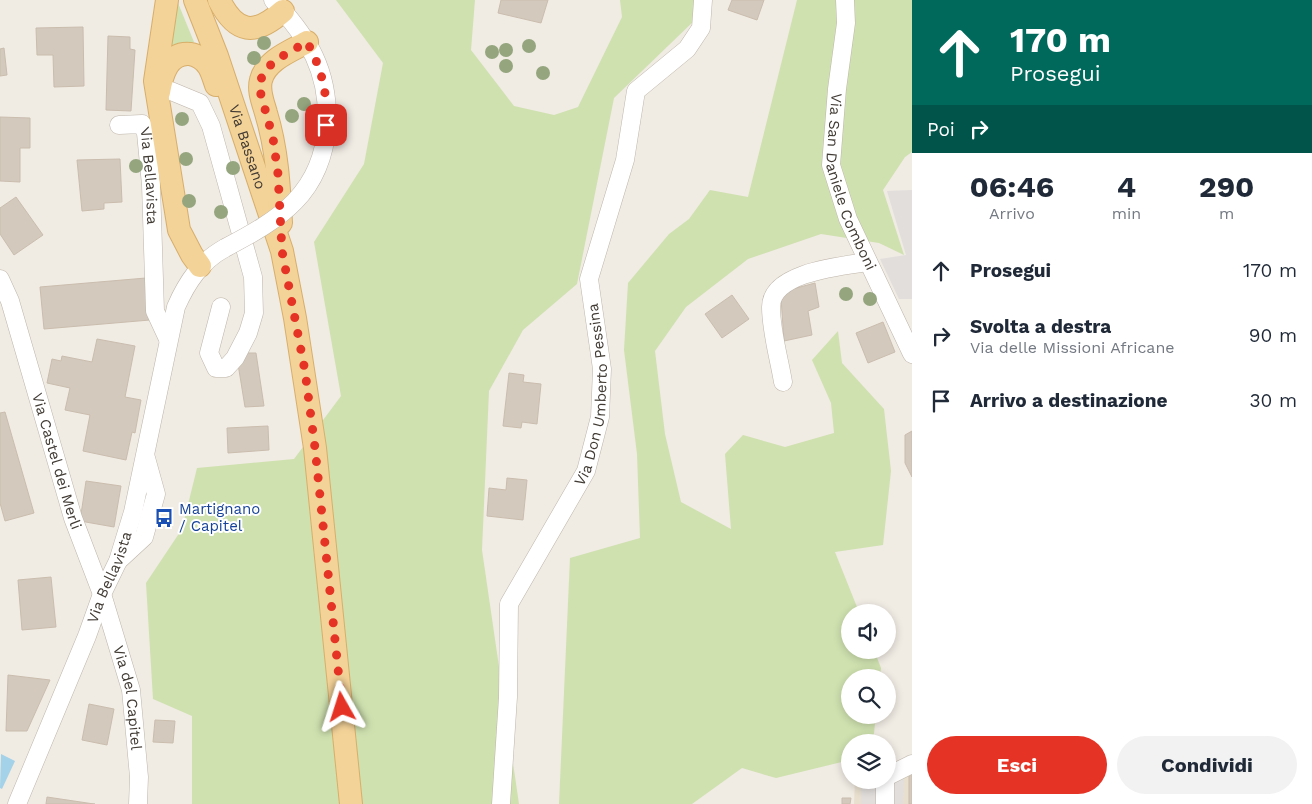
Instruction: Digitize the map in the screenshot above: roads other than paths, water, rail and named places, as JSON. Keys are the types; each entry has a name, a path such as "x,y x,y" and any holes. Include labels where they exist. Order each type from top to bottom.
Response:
{"main road":[{"path":"167,0 155,81 179,230 200,266"},
{"name":"Via Bassano","path":"194,0 217,56 282,251 305,371 315,448 351,804"},
{"path":"219,0 230,20 247,27 262,26 278,5"},
{"path":"282,251 278,174 273,138 260,91 261,79 267,68 279,58 307,42"},
{"path":"158,92 164,72 174,57 184,54 194,55 209,67 238,148 282,251"}],"street":[{"name":"Via Don Umberto Pessina","path":"501,804 508,697 509,604 586,471 600,417 602,369 589,278 625,160 636,91 687,49 701,28 703,0"},
{"name":"Via San Daniele Comboni","path":"844,0 846,23 837,89 831,165 848,219 912,354"},
{"path":"278,5 307,42"},
{"name":"Via Bellavista","path":"17,804 87,636 102,594 118,561 133,512 168,339 182,294 200,266 225,248 288,210 312,178 321,154 326,125 325,85 317,59 307,42"},
{"path":"158,92 171,92 189,97 200,103 212,126 254,277 254,313 248,333 235,358 226,368 221,370 216,368 209,353 221,307"},
{"name":"Via Bellavista","path":"119,125 142,124 146,133 151,185 155,311 168,339"},
{"path":"783,382 771,305 778,288 801,275 868,262"},
{"name":"Via Castel dei Merli","path":"0,279 10,301 8,327 72,518 102,594"},
{"name":"Via del Capitel","path":"102,594 130,690 139,777 138,804"},
{"path":"896,772 912,764"},
{"path":"885,789 886,804"}],"water":[{"path":"1,754 15,761 2,789 0,788"}],"place":[{"name":"Martignano / Capitel","path":"164,518"}]}
